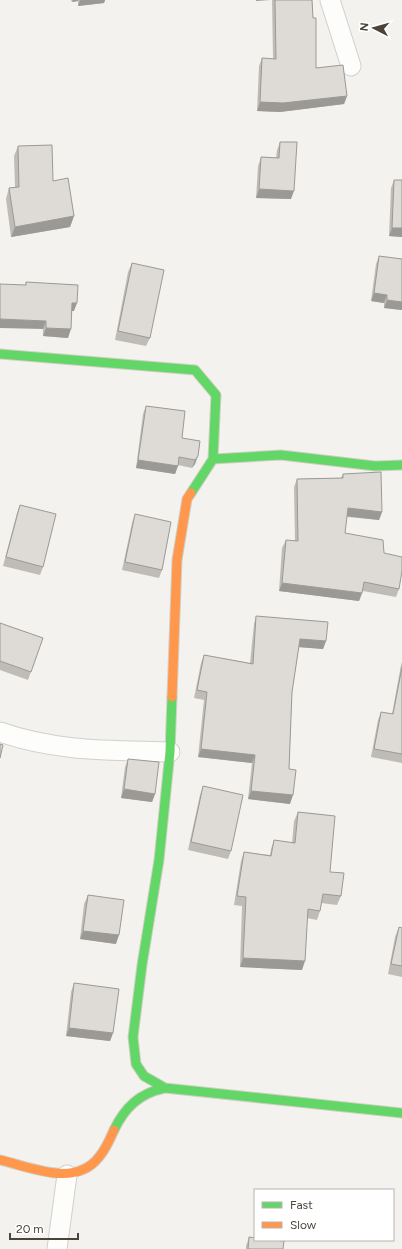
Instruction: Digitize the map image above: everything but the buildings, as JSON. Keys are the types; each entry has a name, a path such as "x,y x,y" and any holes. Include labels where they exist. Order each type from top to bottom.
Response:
{"street":[{"path":"330,0 351,66"},
{"path":"0,354 88,360 195,370 216,396 213,459 187,498 177,560 170,752 159,860 142,965 133,1036 136,1064 144,1076 165,1088 402,1113"},
{"path":"213,459 280,455 375,466 402,465"},
{"path":"0,732 25,740 68,748 170,752"},
{"path":"0,1160 67,1175 83,1171 106,1149 115,1127 128,1107 141,1096 165,1088"},
{"path":"57,1249 67,1175"}],"traffic: fast":[{"path":"0,354 195,370 216,395 213,459"},
{"path":"191,493 213,459 281,455 375,466 402,465"},
{"path":"165,1088 144,1076 136,1064 133,1037 142,965 159,860 170,752 172,697"},
{"path":"114,1130 123,1114 134,1102 148,1093 165,1088 402,1113"}],"traffic: slow":[{"path":"172,697 177,560 187,499 191,493"},
{"path":"0,1160 52,1173 78,1172 89,1166 99,1157 106,1147 114,1130"}]}
